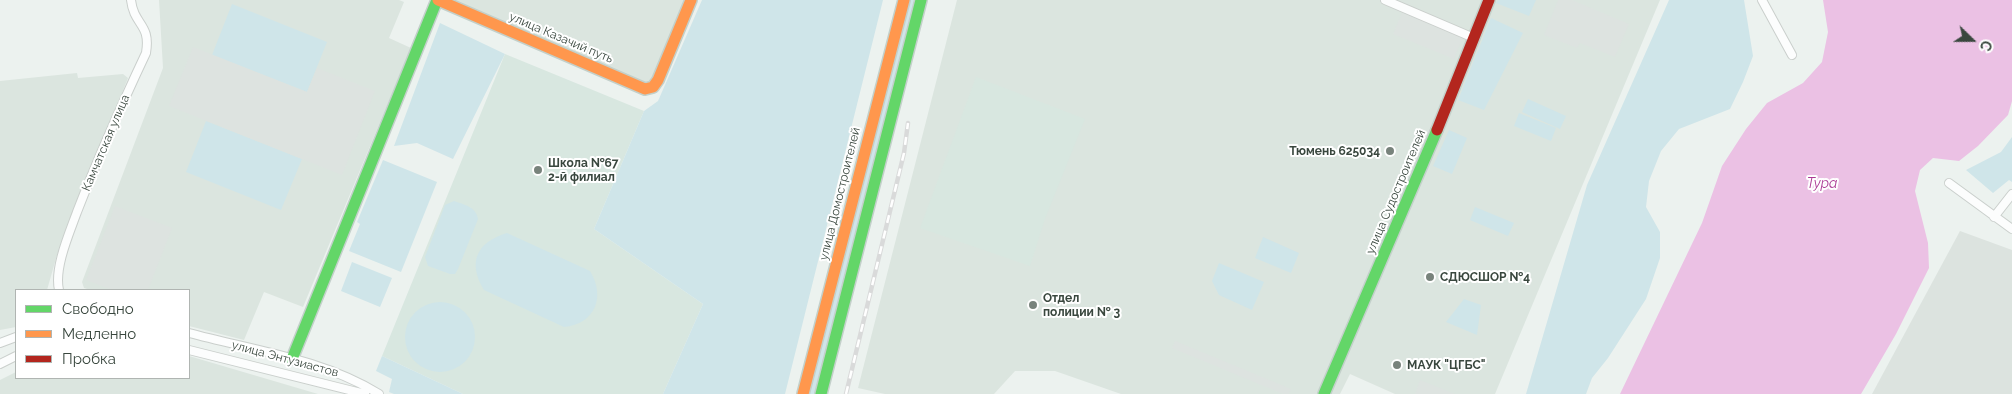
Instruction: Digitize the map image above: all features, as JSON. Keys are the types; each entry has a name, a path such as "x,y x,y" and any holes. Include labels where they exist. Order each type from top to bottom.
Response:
{"street":[{"name":"Камчатская улица","path":"59,289 57,282 65,246 107,136 146,53 148,41 146,30 135,16 131,0"},
{"name":"улица Казачий путь","path":"438,0 645,89 653,87 658,80 691,0"},
{"path":"292,359 438,0"},
{"name":"улица Домостроителей","path":"803,394 904,0"},
{"path":"821,394 921,0"},
{"path":"1385,0 1474,38"},
{"name":"улица Судостроителей","path":"1324,394 1411,193 1489,0"},
{"path":"1762,0 1792,55"},
{"path":"1949,183 2012,229"},
{"path":"1994,217 2012,194"},
{"name":"улица Энтузиастов","path":"190,333 337,372 361,382 375,394"},
{"path":"0,343 15,337"},
{"path":"190,350 365,394"},
{"path":"0,364 15,356"}],"shaded area":[{"path":"159,0 399,0 404,2 389,38 411,48 303,307 264,292 244,340 190,326 190,289 87,289 84,288 82,282 163,68"},
{"path":"447,0 689,0 656,78 647,85"},
{"path":"702,0 883,0 785,394 663,394 703,304 594,229 644,111 658,101"},
{"path":"910,0 915,0 815,394 809,394"},
{"path":"957,0 1660,0 1495,394 1395,394 1350,374 1340,394 1121,394 1055,371 1015,371 994,394 885,394 858,388"},
{"path":"1498,0 1536,0 1529,16 1496,3"},
{"path":"1558,0 1572,0 1629,24 1615,57 1580,43 1577,48 1544,35"},
{"path":"1669,0 1744,0 1753,56 1730,109 1679,129 1661,151 1649,181 1646,207 1660,232 1660,258 1646,299 1608,358 1592,378 1586,394 1526,394 1587,185"},
{"path":"232,4 327,42 307,92 212,55"},
{"path":"1403,10 1464,35 1454,59 1393,34"},
{"path":"1491,18 1523,33 1484,110 1458,100"},
{"path":"440,23 505,54 453,159 417,143 394,146"},
{"path":"193,47 307,92 317,68 375,91 342,175 169,106"},
{"name":"Школа №67 2-й филиал","path":"505,54 644,111 594,229 703,304 663,394 463,394 382,356"},
{"path":"77,73 78,78 123,74 128,78 57,255 47,289 15,289 15,327 0,330 0,81"},
{"path":"976,77 1085,119 1045,219 1030,266 920,228"},
{"path":"1528,99 1566,116 1560,129 1522,112"},
{"path":"1519,113 1556,128 1551,141 1514,126"},
{"path":"206,121 302,159 281,210 186,172"},
{"path":"1449,130 1467,138 1452,174 1433,166"},
{"path":"2012,137 2012,182 2009,180 1993,193 1966,170 2001,152"},
{"path":"383,160 437,182 401,272 349,251 360,224 357,222"},
{"path":"454,201 472,209 478,219 458,269 455,274 450,274 428,266 425,257 445,205"},
{"path":"115,206 172,228 148,289 109,289 86,280"},
{"path":"1475,207 1514,223 1508,236 1470,220"},
{"path":"1960,231 2012,250 2012,394 1872,394"},
{"path":"507,233 590,271 595,281 597,299 595,308 590,315 575,325 564,327 484,290 476,271 478,254 488,242"},
{"path":"1263,237 1299,253 1291,273 1255,258"},
{"path":"352,262 392,278 380,307 341,291"},
{"path":"1219,263 1264,282 1252,310 1219,295 1212,281"},
{"path":"1464,299 1481,305 1477,335 1446,322"},
{"path":"440,302 453,305 465,312 472,324 475,337 472,350 465,362 453,369 440,372 427,369 415,362 408,350 405,337 408,324 415,312 427,305"},
{"path":"1175,341 1291,389 1289,394 1283,394 1172,348"},
{"path":"190,356 318,394 0,394 0,380 15,372 15,379 190,379"},
{"path":"382,356 463,394 394,394 389,392 392,379 376,371"},
{"path":"1420,380 1455,394 1415,394"}],"water":[{"name":"Тура","path":"1823,0 2012,0 2012,101 2008,115 1978,146 1959,161 1933,158 1920,170 1915,191 1928,243 1929,268 1896,334 1861,394 1620,394 1702,223 1722,166 1746,129 1767,103 1803,83 1822,62 1828,32"}],"railway":[{"path":"846,394 904,153 908,123"}],"traffic: fast":[{"path":"292,359 437,0"},
{"path":"821,394 921,0"},
{"path":"1324,394 1437,130"}],"traffic: slow":[{"path":"438,0 645,89 653,87 658,80 691,0"},
{"path":"803,394 904,0"}],"traffic: jam":[{"path":"1437,130 1489,0"}],"place":[{"name":"Тюмень 625034","path":"1390,151"},
{"name":"Школа №67 2-й филиал","path":"538,170"},
{"name":"СДЮСШОР №4","path":"1430,277"},
{"name":"Отдел полиции № 3","path":"1033,305"},
{"name":"МАУК \"ЦГБС\"","path":"1397,365"}]}
